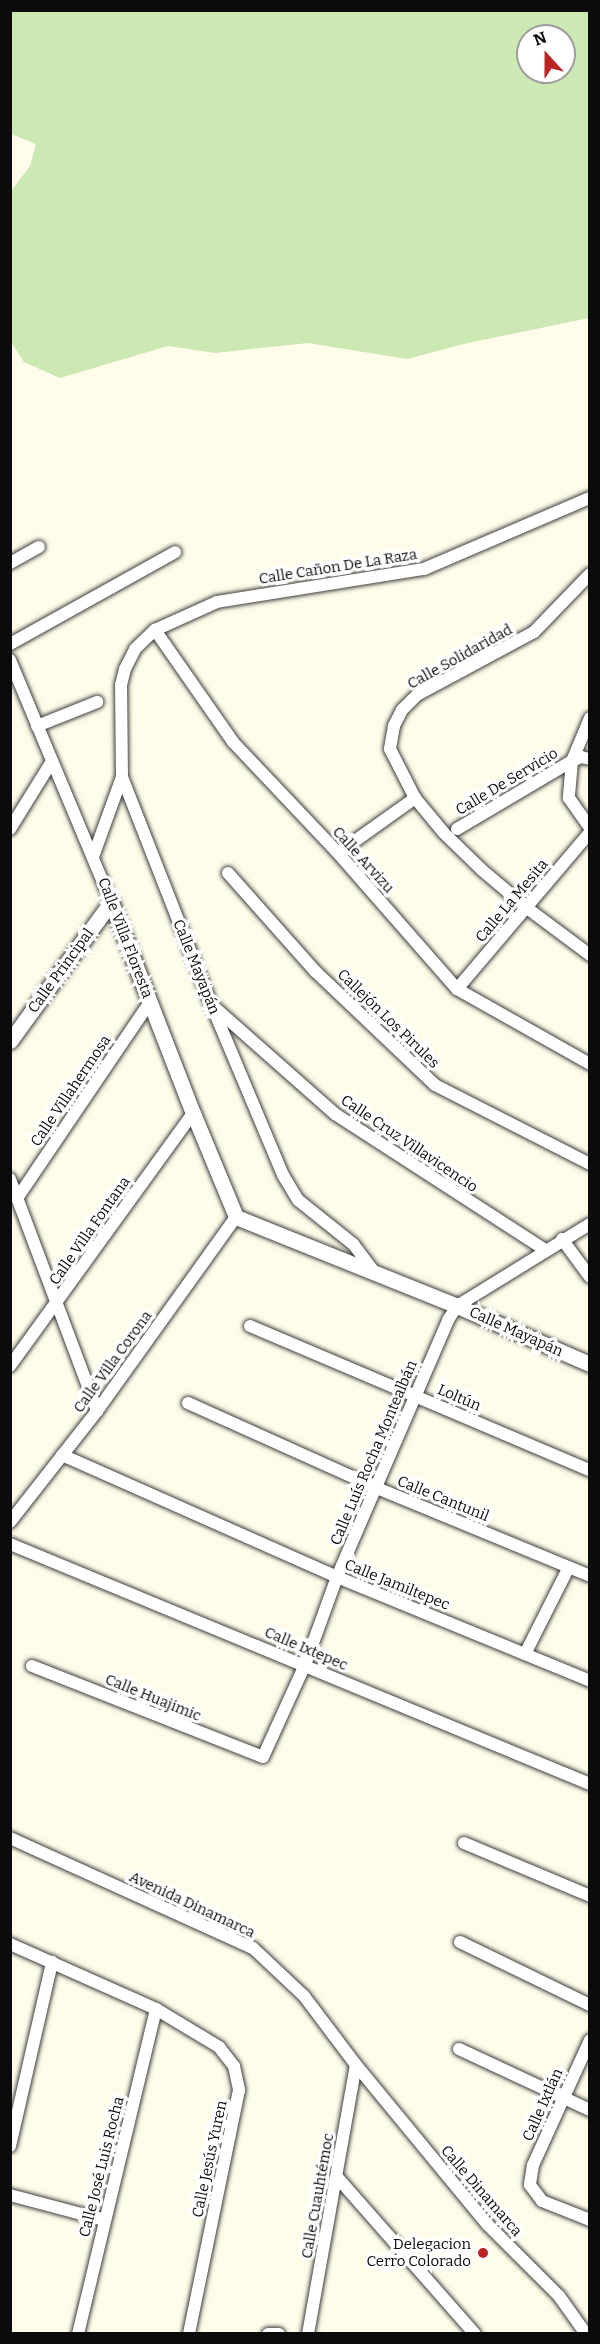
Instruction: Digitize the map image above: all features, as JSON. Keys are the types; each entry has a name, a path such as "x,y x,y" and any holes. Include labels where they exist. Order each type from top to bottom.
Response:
{"street":[{"name":"Calle Cañon De La Raza","path":"155,630 197,610 233,598 424,569 590,498"},
{"path":"10,563 39,547"},
{"path":"10,644 175,552"},
{"name":"Calle Solidaridad","path":"590,574 534,632 417,695 402,710 394,726 390,749 415,798 444,833 482,870 527,908 590,954"},
{"name":"Calle Mayapán","path":"155,630 135,649 125,669 121,685 122,777 211,1004 283,1176 298,1200 354,1244 375,1273"},
{"name":"Calle Arvizu","path":"155,630 233,742 338,853 457,988 590,1064"},
{"name":"Calle Villa Floresta","path":"11,661 51,763 93,856 236,1217"},
{"path":"38,726 97,702"},
{"name":"Calle La Mesita","path":"457,988 527,908 590,830 569,798 572,761 590,718"},
{"path":"572,761 581,757 590,759"},
{"name":"Calle De Servicio","path":"457,829 572,761"},
{"path":"10,829 51,763"},
{"path":"93,856 122,777"},
{"path":"338,853 415,798"},
{"name":"Callejón Los Pirules","path":"228,873 316,972 435,1085 590,1164"},
{"name":"Calle Principal","path":"10,1041 111,902"},
{"name":"Calle Villahermosa","path":"18,1197 150,1002"},
{"name":"Calle Cruz Villavicencio","path":"211,1004 352,1127 545,1250"},
{"name":"Calle Villa Fontana","path":"10,1366 193,1113"},
{"path":"10,1179 97,1411"},
{"name":"Calle Mayapán","path":"236,1217 458,1306 590,1364"},
{"name":"Calle Villa Corona","path":"10,1522 97,1411 236,1217"},
{"name":"Calle Luís Rocha Montealbán","path":"263,1757 305,1665 337,1577 448,1320 458,1306 562,1239 590,1224"},
{"path":"562,1239 590,1277"},
{"name":"Loltún","path":"250,1326 590,1470"},
{"name":"Calle Cantunil","path":"188,1403 377,1488 590,1575"},
{"name":"Calle Jamiltepec","path":"62,1455 337,1577 590,1681"},
{"name":"Calle Ixtepec","path":"10,1544 590,1784"},
{"path":"525,1654 570,1567"},
{"name":"Calle Huajimic","path":"32,1666 263,1757"},
{"name":"Avenida Dinamarca","path":"10,1838 253,1948 304,1996 356,2065"},
{"path":"465,1844 590,1896"},
{"path":"460,1942 590,2005"},
{"name":"Calle Jesús Yuren","path":"10,1944 156,2008 219,2047 234,2067 239,2090 189,2334"},
{"path":"10,2146 52,1962"},
{"name":"Calle José Luis Rocha","path":"78,2334 156,2008"},
{"name":"Calle Ixtlán","path":"590,2040 561,2098 533,2165 530,2185 542,2201 590,2220"},
{"path":"459,2049 590,2110"},
{"name":"Calle Cuauhtémoc","path":"308,2334 356,2065"},
{"name":"Calle Dinamarca","path":"356,2065 487,2224 559,2296 586,2334"},
{"path":"337,2177 476,2334"},
{"path":"10,2195 104,2220"},
{"path":"268,2334 279,2334"}],"green space":[{"path":"11,10 589,11 589,318 468,343 407,359 308,343 215,353 168,346 60,378 24,362 11,342 11,191 30,166 36,144 11,134"}],"place":[{"name":"Delegacion Cerro Colorado","path":"483,2253"}]}
